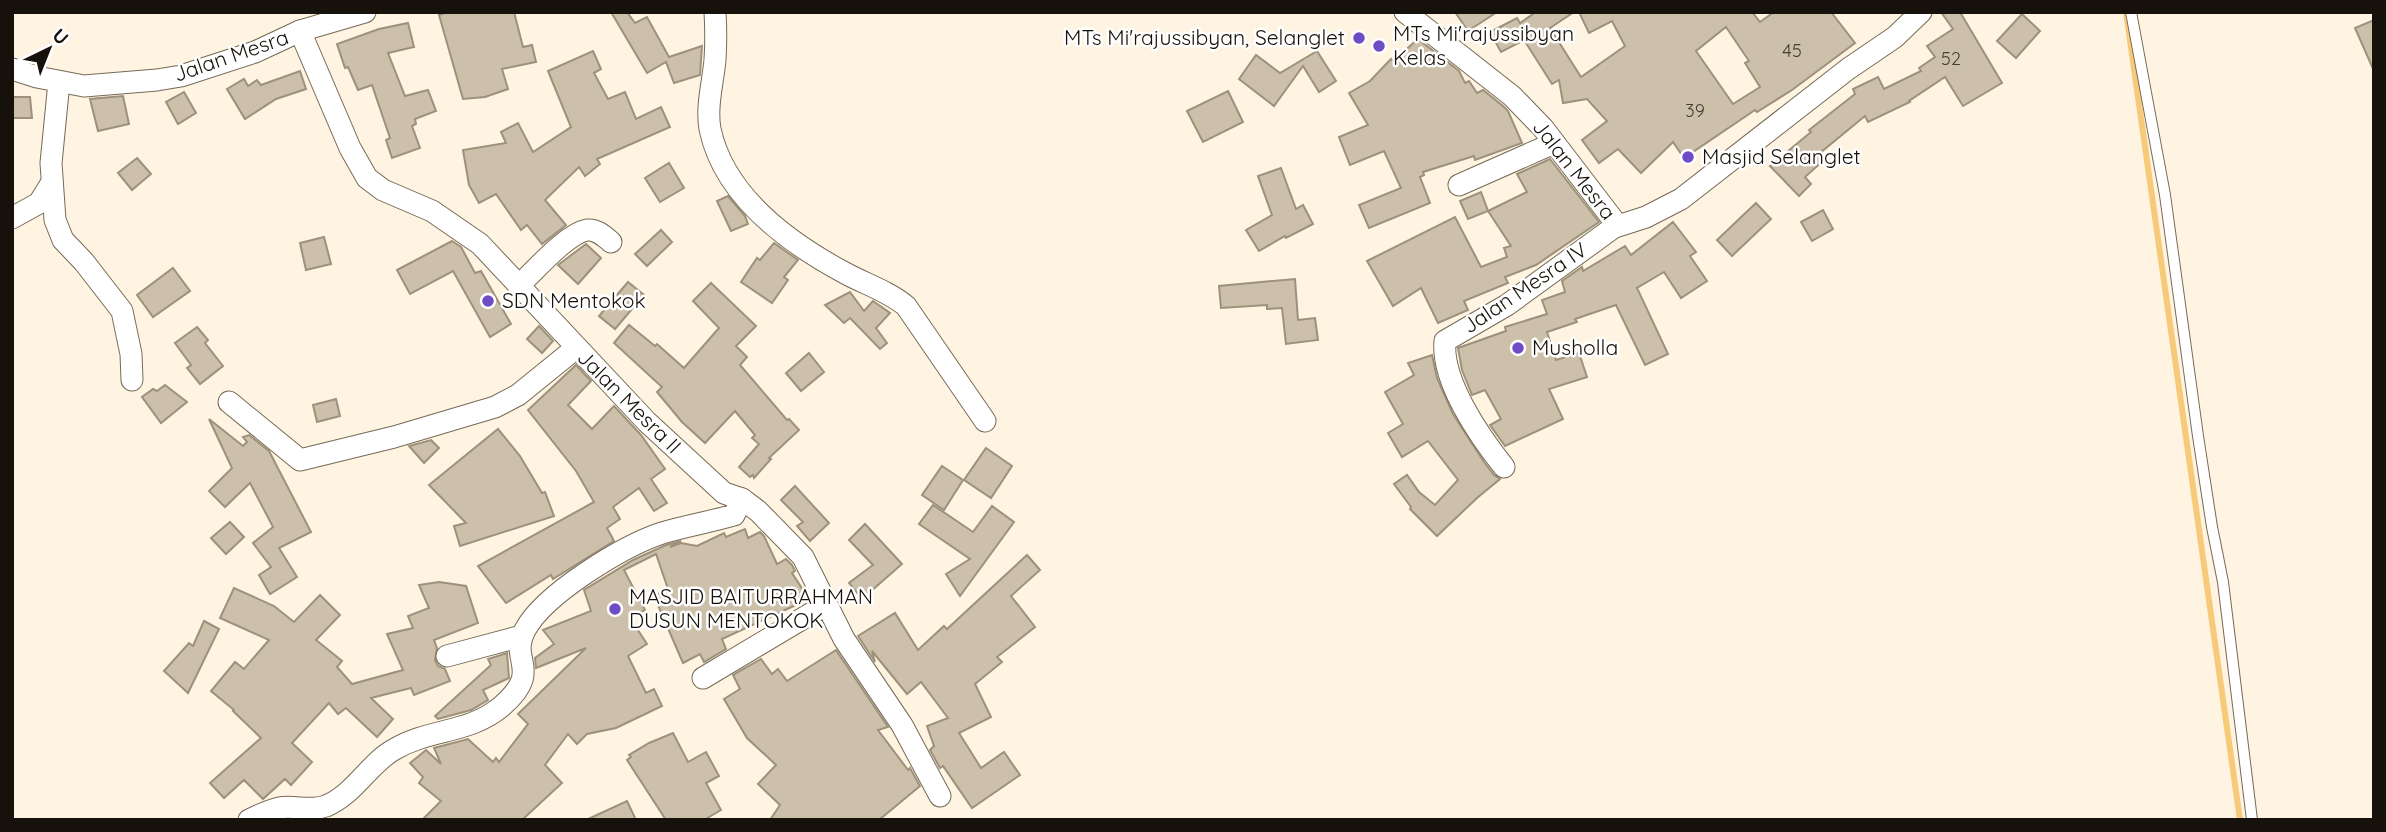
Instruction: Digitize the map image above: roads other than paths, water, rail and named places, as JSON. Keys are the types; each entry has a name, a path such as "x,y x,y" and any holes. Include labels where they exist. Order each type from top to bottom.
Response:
{"street":[{"name":"Jalan Mesra","path":"12,69 83,86 181,76 255,52 300,31 365,12"},
{"path":"715,12 710,131 723,164 737,187 767,218 817,258 894,297 906,306 985,422"},
{"name":"Jalan Mesra","path":"1405,12 1512,96 1543,128 1617,225 1646,217 1681,199 1849,69 1895,37 1921,12"},
{"name":"Jalan Mesra II","path":"300,31 349,148 367,178 383,190 432,211 480,244 647,422 724,493 742,499 783,535 803,557 844,639 912,742 940,796"},
{"path":"60,82 51,163 55,220 63,240 92,271 122,311 131,354 132,380"},
{"path":"1459,185 1554,143"},
{"path":"12,218 39,203 52,182"},
{"name":"Jalan Mesra IV","path":"1504,467 1467,415 1449,370 1445,342 1507,305 1617,225"},
{"path":"519,285 571,237 588,230 598,232 611,242"},
{"path":"229,402 300,460 394,437 495,407 518,395 576,348"},
{"path":"249,820 278,808 310,810 330,804 394,749 430,735 468,727 488,717 518,691 523,682 522,636 540,610 578,579 660,534 734,515 742,499"},
{"path":"703,678 827,604"},
{"path":"447,656 522,636"}],"lane":[{"path":"2131,12 2165,195 2198,436 2223,582 2252,820"}],"waterway":[{"path":"2126,12 2240,820"}],"place":[{"name":"MTs Mi'rajussibyan, Selanglet","path":"1359,38"},
{"name":"MTs Mi'rajussibyan Kelas","path":"1379,46"},
{"name":"Masjid Selanglet","path":"1688,157"},
{"name":"SDN Mentokok","path":"488,301"},
{"name":"Musholla","path":"1518,348"},
{"name":"MASJID BAITURRAHMAN DUSUN MENTOKOK","path":"615,609"}]}
